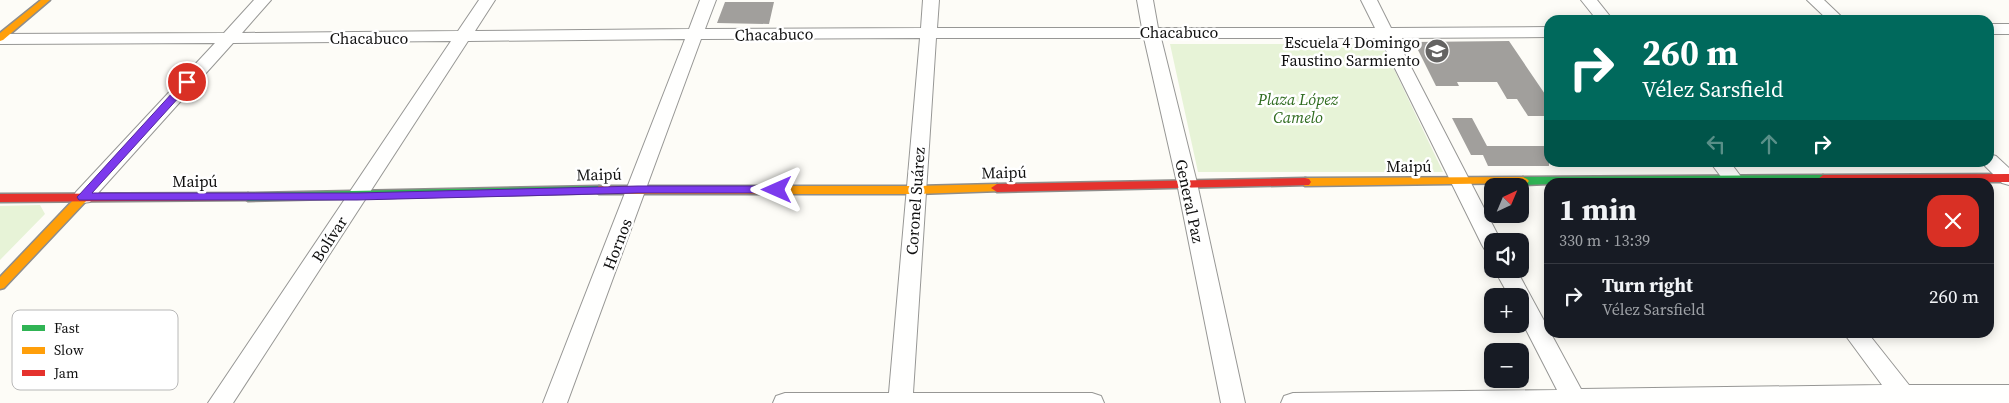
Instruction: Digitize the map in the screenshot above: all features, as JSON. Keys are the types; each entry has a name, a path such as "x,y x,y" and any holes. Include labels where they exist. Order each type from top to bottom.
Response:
{"street":[{"path":"0,38 46,0"},
{"path":"0,284 83,197 226,38 263,0"},
{"name":"Bolívar","path":"220,403 487,0"},
{"name":"Hornos","path":"556,403 708,0"},
{"name":"Coronel Suárez","path":"900,402 931,0"},
{"name":"General Paz","path":"1145,0 1150,32 1186,183 1234,403"},
{"path":"1369,0 1486,233"},
{"path":"1589,0 1601,15"},
{"path":"1815,0 1832,15"},
{"path":"1994,29 2009,29"},
{"name":"Chacabuco","path":"0,38 1150,32 1386,34 1544,32"},
{"path":"1994,164 2009,178"},
{"path":"1723,167 1731,178"},
{"name":"Maipú","path":"1994,178 2009,178"},
{"name":"Maipú","path":"0,198 357,196 638,189 916,190 1186,183 1544,182"},
{"path":"1529,313 1575,400"},
{"path":"1859,338 1906,398"},
{"path":"1294,403 1906,398 2009,394"},
{"path":"785,403 1092,403"}],"green space":[{"name":"Plaza López Camelo","path":"1170,44 1382,44 1443,172 1198,172"},
{"path":"40,205 45,214 0,260 0,206"}],"building":[{"path":"725,2 774,2 769,24 717,23"},
{"path":"1509,41 1544,93 1544,116 1528,116 1517,99 1507,99 1497,82 1457,82 1459,86 1436,86 1414,42"},
{"path":"1452,118 1472,118 1487,146 1544,146 1544,166 1488,166 1483,155 1471,155"}],"traffic: fast":[{"path":"1529,181 1544,181"},
{"path":"248,197 599,190"}],"traffic: slow":[{"path":"0,38 46,0"},
{"path":"1305,182 1484,181"},
{"path":"599,190 916,190 997,188"},
{"path":"0,285 83,197"}],"traffic: jam":[{"path":"1994,178 2009,178"},
{"path":"997,188 1305,182"},
{"path":"0,198 248,197"}],"place":[{"name":"Escuela 4 Domingo Faustino Sarmiento","path":"1437,51"}],"route":[{"path":"187,82 83,197 357,196 638,189 777,190"}]}
